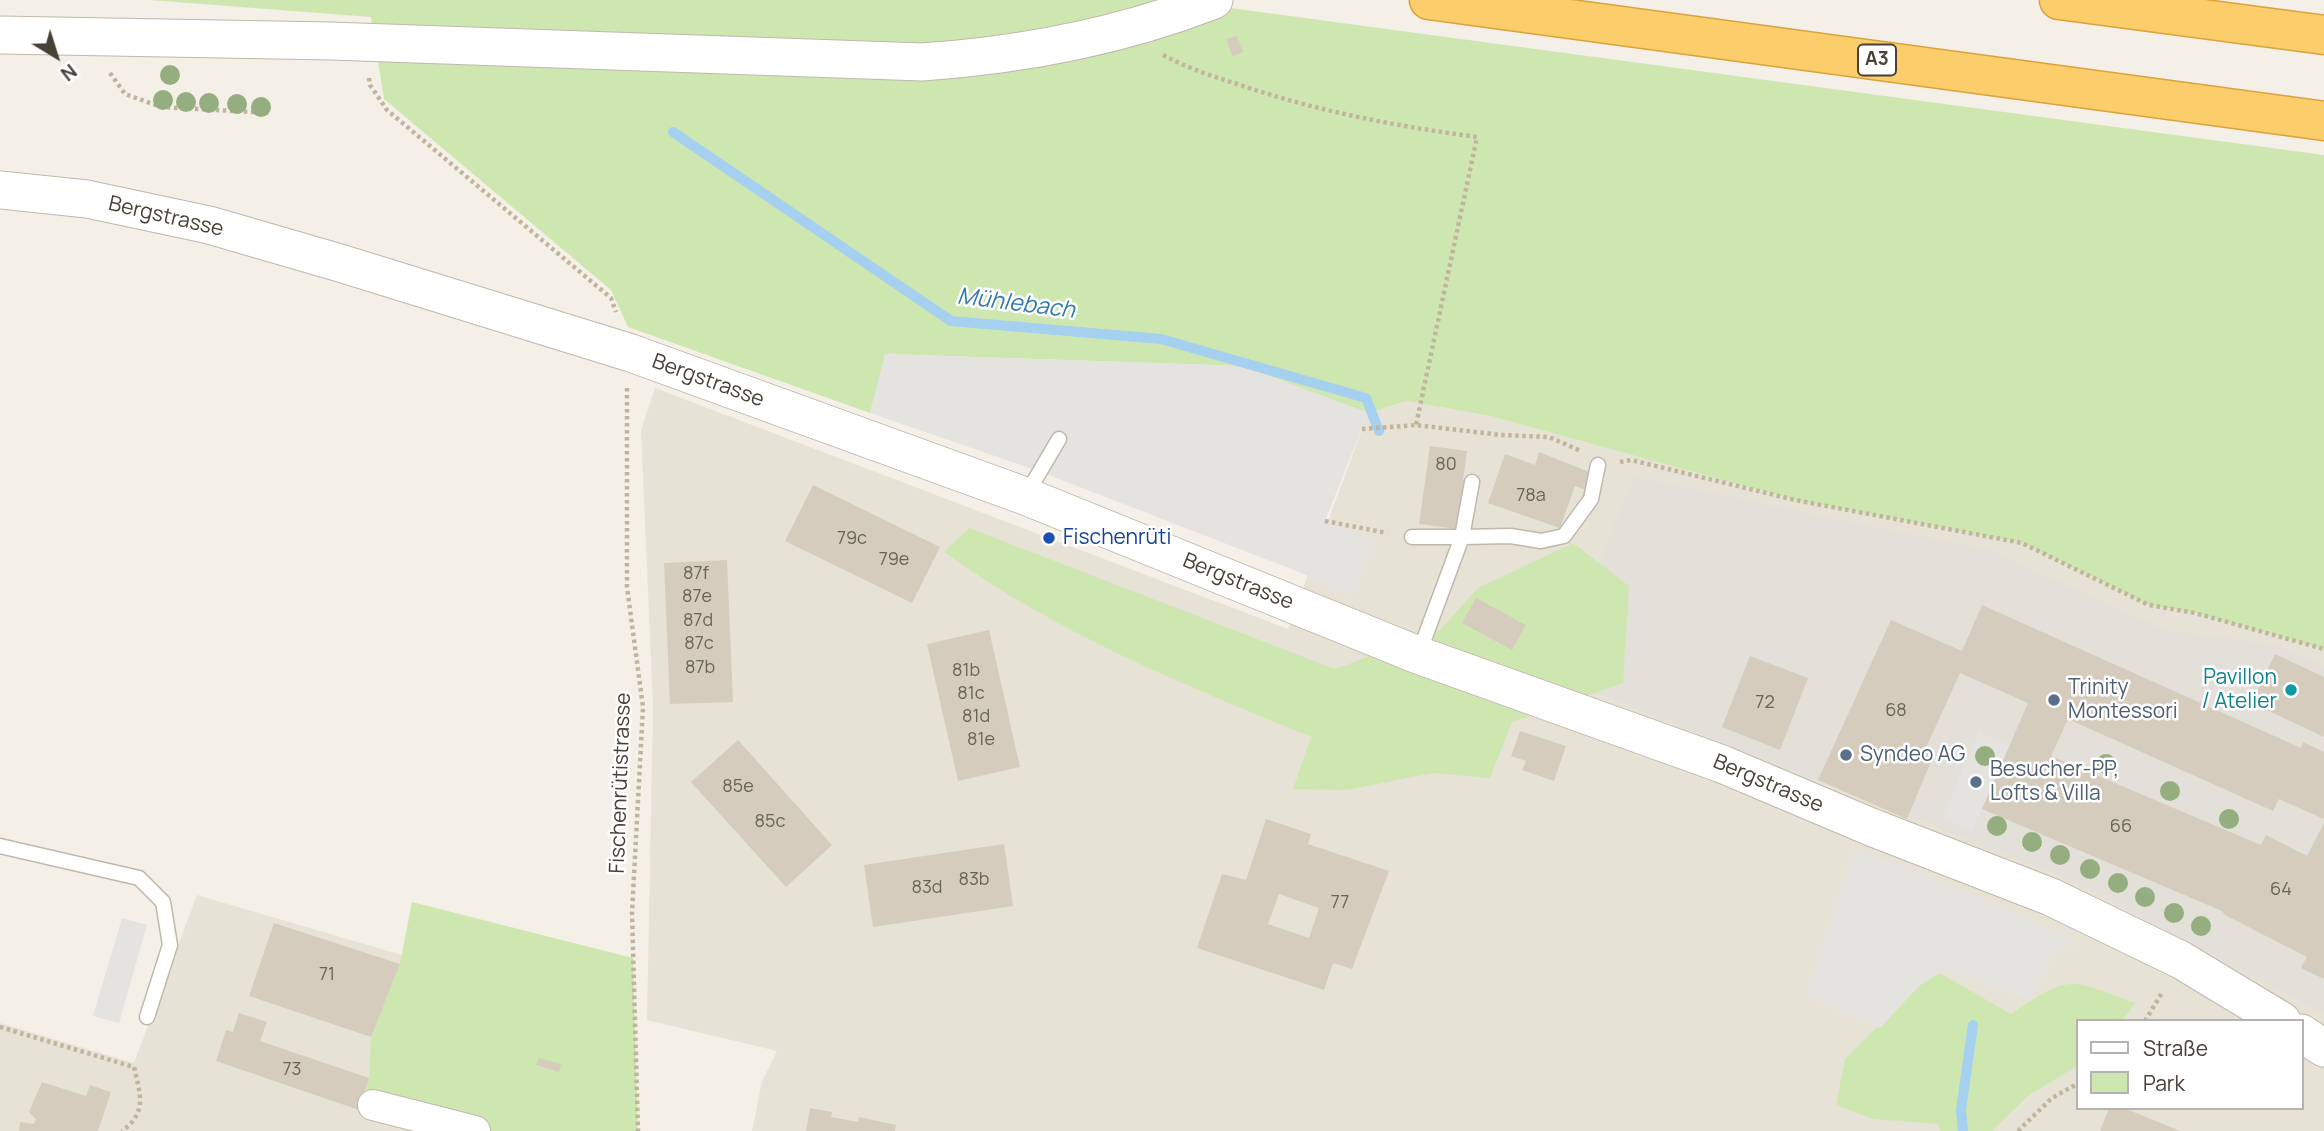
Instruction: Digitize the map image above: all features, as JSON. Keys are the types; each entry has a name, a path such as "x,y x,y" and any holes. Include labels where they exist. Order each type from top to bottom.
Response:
{"highway":[{"name":"A3","path":"1429,0 2324,121"},
{"path":"2059,0 2324,36"}],"street":[{"path":"0,35 365,43 922,62 994,57 1123,32 1214,0"},
{"name":"Bergstrasse","path":"0,191 87,199 209,225 631,353 1025,496 1418,655 1722,764 1871,827 2052,897 2181,960 2279,1019"},
{"path":"2303,1034 2324,1048"},
{"path":"373,1105 475,1131"}],"lane":[{"path":"1025,496 1059,439"},
{"path":"1412,537 1511,536 1541,541 1564,536 1591,499 1598,465"},
{"path":"1418,655 1462,537 1472,482"},
{"path":"0,846 139,878 163,902 170,945 146,1017"}],"path":[{"path":"1123,32 1182,66 1286,101 1391,125 1476,137 1416,425"},
{"path":"108,37 110,75 125,94 161,107 271,113"},
{"path":"365,43 370,85 387,110 611,298 631,353"},
{"name":"Fischenrütistrasse","path":"631,353 626,398 628,587 643,707 632,913 638,1131"},
{"path":"1362,429 1416,425 1501,435 1549,437 1573,446 1598,465 1631,460 1795,500 2022,543 2149,605 2195,612 2324,649"},
{"path":"1325,522 1412,537"},
{"path":"2146,1019 2167,983"},
{"path":"0,1027 134,1067 141,1100 136,1121 122,1131"},
{"path":"2018,1131 2052,1098 2076,1085"}],"shaded area":[{"path":"885,354 1244,366 1368,413 1325,521 1374,542 1351,596 1304,574 1041,472 870,413"},
{"path":"655,388 1288,629 1368,413 1407,401 1490,416 1795,500 2022,543 2149,605 2195,613 2324,649 2324,1131 752,1131 762,1081 777,1051 647,1020 653,707 641,430"},
{"path":"1634,477 1991,551 2164,630 2280,646 2324,666 2324,1014 2071,880 1553,676"},
{"name":"Besucher-PP, Lofts & Villa","path":"1979,732 2010,745 1972,831 1942,818"},
{"path":"1854,851 1894,863 2007,910 2079,944 2062,946 2051,957 2031,1000 1946,969 1919,986 1880,1028 1807,994"},
{"path":"197,895 446,968 522,1131 0,1131 0,1023 134,1063"},
{"path":"122,918 147,925 119,1023 93,1016"}],"green space":[{"path":"149,0 1171,0 2324,155 2324,649 2195,613 2149,605 2022,543 1795,500 1490,416 1407,401 1368,413 1240,366 886,354 870,413 628,327 611,290 384,99 371,17"},
{"path":"969,528 1335,669 1440,630 1478,588 1573,543 1629,586 1623,683 1512,722 1490,778 1432,773 1347,790 1293,789 1311,737 1169,677 1031,608 944,552"},
{"path":"412,902 633,958 638,1131 475,1131 362,1102 369,1078 371,1037 400,964"},
{"path":"1938,972 2011,1014 2046,992 2071,984 2083,985 2135,1003 2123,1019 2076,1019 2076,1067 2028,1096 1992,1131 1940,1131 1938,1124 1873,1119 1836,1105 1845,1059 1919,986"}],"building":[{"path":"1237,36 1243,52 1232,56 1226,39"},
{"path":"1430,446 1467,451 1463,480 1470,481 1467,508 1460,508 1457,529 1419,524"},
{"path":"1539,452 1592,473 1586,490 1575,486 1560,528 1488,503 1505,454 1535,465"},
{"path":"813,485 940,547 912,603 785,541"},
{"path":"727,560 733,702 670,704 664,563"},
{"path":"1476,598 1526,625 1512,650 1462,623"},
{"path":"1982,605 2301,748 2303,742 2324,752 2324,819 2279,799 2273,811 2068,719 2051,756 2261,845 2266,835 2307,856 2324,823 2324,979 2301,968 2307,957 2222,911 1982,809 2028,703 1960,673 1925,750 1934,754 1907,819 1818,780 1891,620 1962,651"},
{"path":"989,630 1020,767 958,781 927,644"},
{"name":"Pavillon / Atelier","path":"2275,654 2324,677 2324,737 2252,703"},
{"path":"1750,656 1808,678 1780,750 1722,727"},
{"path":"1520,731 1566,746 1554,781 1522,770 1526,761 1511,756"},
{"path":"738,740 832,845 786,887 691,782"},
{"path":"1266,819 1311,834 1308,844 1389,871 1352,969 1333,963 1324,990 1197,948 1222,874 1246,880","holes":["1279,894 1319,908 1309,938 1268,924"]},
{"path":"1004,844 1013,906 873,927 864,865"},
{"path":"274,923 400,964 371,1037 249,996"},
{"path":"239,1013 267,1022 260,1041 369,1078 359,1110 216,1061 226,1030 233,1032"},
{"path":"539,1058 561,1064 559,1072 536,1065"},
{"path":"42,1082 86,1096 90,1085 111,1092 98,1131 19,1131 20,1122 34,1124 36,1119 29,1112"},
{"path":"810,1108 832,1112 831,1117 858,1122 859,1117 896,1125 895,1131 806,1131"},
{"path":"2108,1110 2129,1110 2180,1131 2100,1131"}],"waterway":[{"name":"Mühlebach","path":"673,132 951,321 1161,339 1366,398 1379,431"},
{"name":"Mühlebach","path":"1963,1131 1961,1110 1973,1025"}],"place":[{"name":"Fischenrüti","path":"1049,538"},
{"name":"Pavillon / Atelier","path":"2291,690"},
{"name":"Trinity Montessori","path":"2054,700"},
{"name":"Syndeo AG","path":"1846,755"},
{"name":"Besucher-PP, Lofts & Villa","path":"1976,782"}]}
